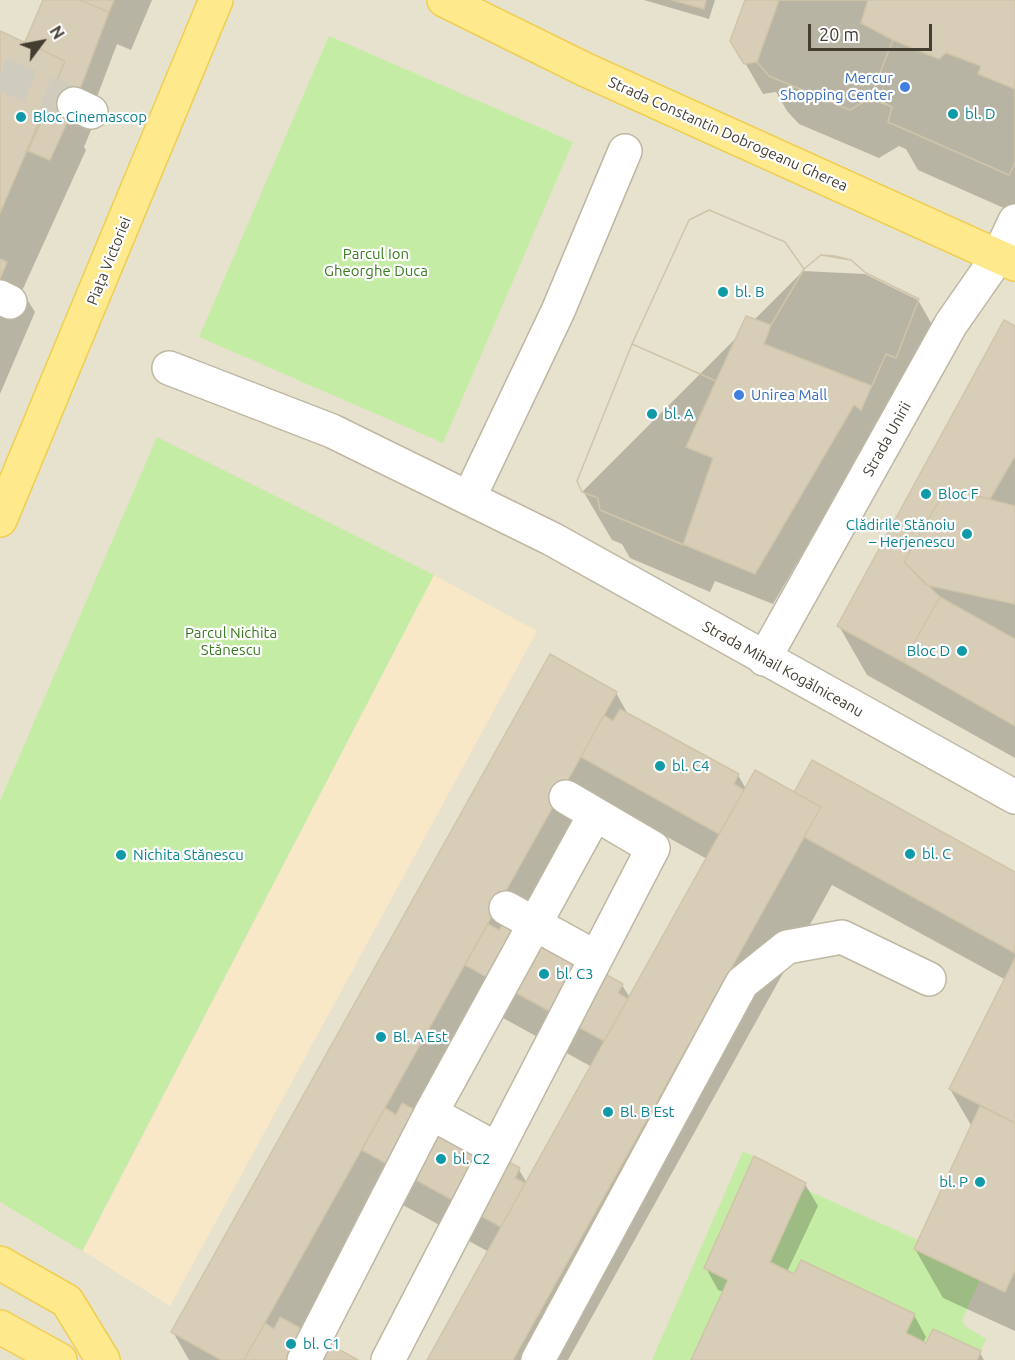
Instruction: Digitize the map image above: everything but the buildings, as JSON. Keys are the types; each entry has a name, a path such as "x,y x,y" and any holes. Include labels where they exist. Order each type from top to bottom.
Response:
{"main road":[{"name":"Piața Victoriei","path":"0,520 216,0"},
{"name":"Strada Constantin Dobrogeanu Gherea","path":"444,0 586,70 1007,260"},
{"path":"0,1263 67,1301 103,1360"},
{"path":"0,1327 60,1360"}],"street":[{"path":"469,498 558,311 625,151"},
{"name":"Strada Unirii","path":"764,659 951,324 1007,260 1015,221"},
{"name":"Strada Mihail Kogălniceanu","path":"169,368 332,431 552,539 1015,798"},
{"path":"387,1360 495,1148 653,848 566,797"},
{"path":"304,1360 431,1113 595,814"},
{"path":"506,908 595,957"},
{"path":"538,1360 742,983 787,947 842,937 929,979"},
{"path":"431,1113 495,1148"}],"shaded area":[{"path":"0,0 1015,0 1015,1360 0,1360"},
{"path":"434,575 537,631 170,1306 83,1251"}],"green space":[{"name":"Parcul Ion Gheorghe Duca","path":"329,36 573,142 443,443 199,337"},
{"name":"Parcul Nichita Stănescu","path":"157,437 434,575 82,1251 0,1202 0,801"},
{"path":"743,1151 806,1183 804,1189 918,1240 914,1250 980,1280 962,1320 965,1326 986,1339 977,1360 652,1360"}],"tunnel":[{"path":"0,74 74,104"}],"place":[{"name":"Mercur Shopping Center","path":"905,87"},
{"name":"bl. D","path":"953,114"},
{"name":"Bloc Cinemascop","path":"21,117"},
{"name":"bl. B","path":"723,292"},
{"name":"Unirea Mall","path":"739,395"},
{"name":"bl. A","path":"652,414"},
{"name":"Bloc F","path":"926,494"},
{"name":"Clădirile Stănoiu – Herjenescu","path":"967,534"},
{"name":"Bloc D","path":"962,651"},
{"name":"bl. C4","path":"660,766"},
{"name":"bl. C","path":"910,854"},
{"name":"Nichita Stănescu","path":"121,855"},
{"name":"bl. C3","path":"544,974"},
{"name":"Bl. A Est","path":"381,1037"},
{"name":"Bl. B Est","path":"608,1112"},
{"name":"bl. C2","path":"441,1159"},
{"name":"bl. P","path":"980,1182"},
{"name":"bl. C1","path":"291,1344"}]}
